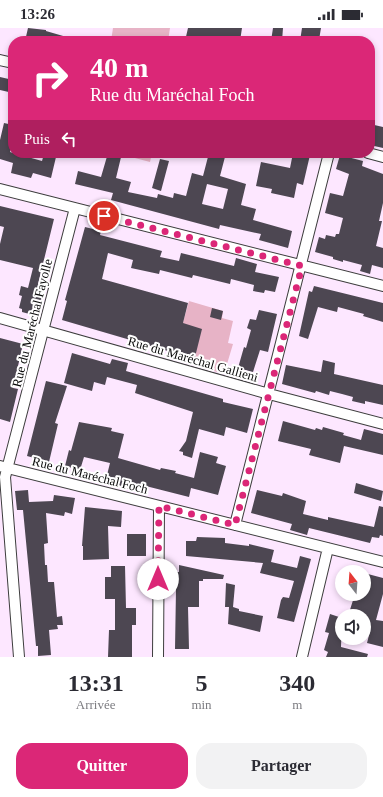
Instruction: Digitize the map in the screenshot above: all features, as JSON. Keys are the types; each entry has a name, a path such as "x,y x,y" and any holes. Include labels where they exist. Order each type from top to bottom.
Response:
{"street":[{"path":"235,525 302,266 328,158"},
{"path":"0,189 383,286"},
{"name":"Rue du Maréchal Fayolle","path":"19,657 4,467 44,329 75,208"},
{"name":"Rue du Maréchal Gallieni","path":"0,318 44,329 269,394 383,424"},
{"name":"Rue du Maréchal Foch","path":"4,467 383,562"},
{"path":"158,657 159,506"},
{"path":"302,657 328,548"}],"shaded area":[{"path":"113,28 170,28 169,36 112,36"},
{"path":"135,158 151,158 150,162"},
{"path":"189,301 223,311 222,318 233,321 228,343 233,344 224,374 173,359"}],"building":[{"path":"28,28 46,30 63,36 26,36"},
{"path":"188,28 242,28 241,36 186,36"},
{"path":"273,28 283,28 282,36 272,36"},
{"path":"302,28 321,28 320,36 301,36"},
{"path":"0,77 8,79 8,92 0,90"},
{"path":"4,123 8,124 8,158 31,158 42,161 43,158 56,158 51,178 33,173 31,178 11,173 13,163 0,159 0,140"},
{"path":"375,125 383,127 383,148 375,146"},
{"path":"107,158 121,158 116,178 131,182 128,192 157,198 158,194 173,198 174,193 186,196 192,173 203,176 208,158 225,158 220,176 246,184 241,205 256,209 253,220 292,231 288,248 259,240 261,234 220,225 219,229 111,200 113,193 75,184 78,171 101,177","holes":["207,184 228,189 223,209 202,204"]},
{"path":"292,158 309,158 303,185 297,183 294,198 271,193 272,189 256,186 261,162 290,168"},
{"path":"339,158 352,158 363,161 362,166 383,174 383,203 379,221 382,221 376,246 383,248 383,268 372,265 370,274 360,271 362,265 343,260 343,262 333,259 333,257 315,252 319,237 325,239 326,235 335,237 336,234 339,234 343,218 325,213 330,193 343,196 349,174 336,169"},
{"path":"160,159 169,161 161,191 152,188"},
{"path":"0,206 54,219 38,284 45,285 37,316 22,312 22,309 19,308 22,296 19,295 21,286 28,288 33,268 0,260 0,244 4,227 0,226"},
{"path":"85,227 101,231 100,235 162,251 160,257 179,261 181,253 234,266 236,258 257,264 255,272 279,277 275,292 265,290 264,293 253,291 254,285 231,279 230,284 193,275 192,278 160,270 159,274 131,268 133,260 108,253 102,279 188,303 183,323 202,329 195,357 168,351 62,320 67,301 65,300"},
{"path":"314,286 383,303 383,322 363,316 364,314 338,307 337,312 318,307 308,339 299,336 309,291 312,292"},
{"path":"212,308 223,311 221,320 210,317"},
{"path":"259,310 277,314 268,352 260,350 253,372 238,368 251,330 247,328 250,319 256,320"},
{"path":"0,338 23,344 13,388 18,389 10,422 0,419"},
{"path":"72,353 110,364 112,359 128,363 126,371 223,399 223,402 253,409 247,433 226,427 224,436 199,429 192,458 183,455 183,452 179,451 186,441 193,412 135,393 137,385 107,377 105,385 94,382 92,391 64,383"},
{"path":"323,360 335,363 334,374 383,385 383,405 365,401 365,404 352,401 353,397 330,391 329,395 316,391 315,393 282,384 286,365 321,372"},
{"path":"46,381 67,386 55,423 58,424 49,462 27,456"},
{"path":"283,421 315,430 316,428 322,430 323,427 361,440 364,429 383,434 383,455 344,446 340,463 309,455 311,449 278,441"},
{"path":"79,422 112,428 111,431 124,434 118,458 160,470 161,468 176,471 175,473 194,478 200,452 218,457 216,463 226,466 218,495 191,488 189,497 130,482 128,489 105,483 110,463 84,457 80,470 65,466"},
{"path":"356,483 383,491 381,501 354,493"},
{"path":"28,490 29,502 53,501 54,495 75,498 72,514 65,512 64,516 46,513 48,543 44,544 45,565 47,565 48,582 54,582 57,617 62,616 63,625 57,625 58,629 49,630 51,655 38,656 23,510 17,510 15,491"},
{"path":"257,490 282,496 283,493 306,501 303,514 328,520 328,517 374,527 379,506 383,507 383,536 380,535 379,538 372,537 370,543 309,528 307,535 290,530 292,524 251,513"},
{"path":"85,507 122,511 121,527 108,526 109,559 83,560 82,546"},
{"path":"127,534 146,534 146,556 127,556"},
{"path":"197,537 225,538 225,543 249,546 249,544 274,550 271,562 297,568 300,556 311,559 294,622 277,618 281,600 283,597 289,598 294,581 260,573 263,563 186,556 186,541 196,541"},
{"path":"179,565 224,575 223,579 203,579 203,581 199,581 199,607 188,607 189,649 175,649 176,589 168,589 168,572 179,572"},
{"path":"111,566 125,566 126,608 136,608 136,625 132,625 132,657 108,657 109,630 115,630 115,599 105,599 105,577 111,577"},
{"path":"371,575 383,578 383,594 376,620 383,621 383,647 371,644 371,609 350,609 353,601 371,601"},
{"path":"226,583 235,585 233,607 239,609 239,611 263,616 260,632 228,624 229,607 225,607"},
{"path":"330,614 335,616 335,645 341,645 341,647 368,654 367,657 326,657 328,652 324,650 329,633 325,632"}],"route":[{"path":"104,216 302,266 235,525 159,506 158,579"}]}
